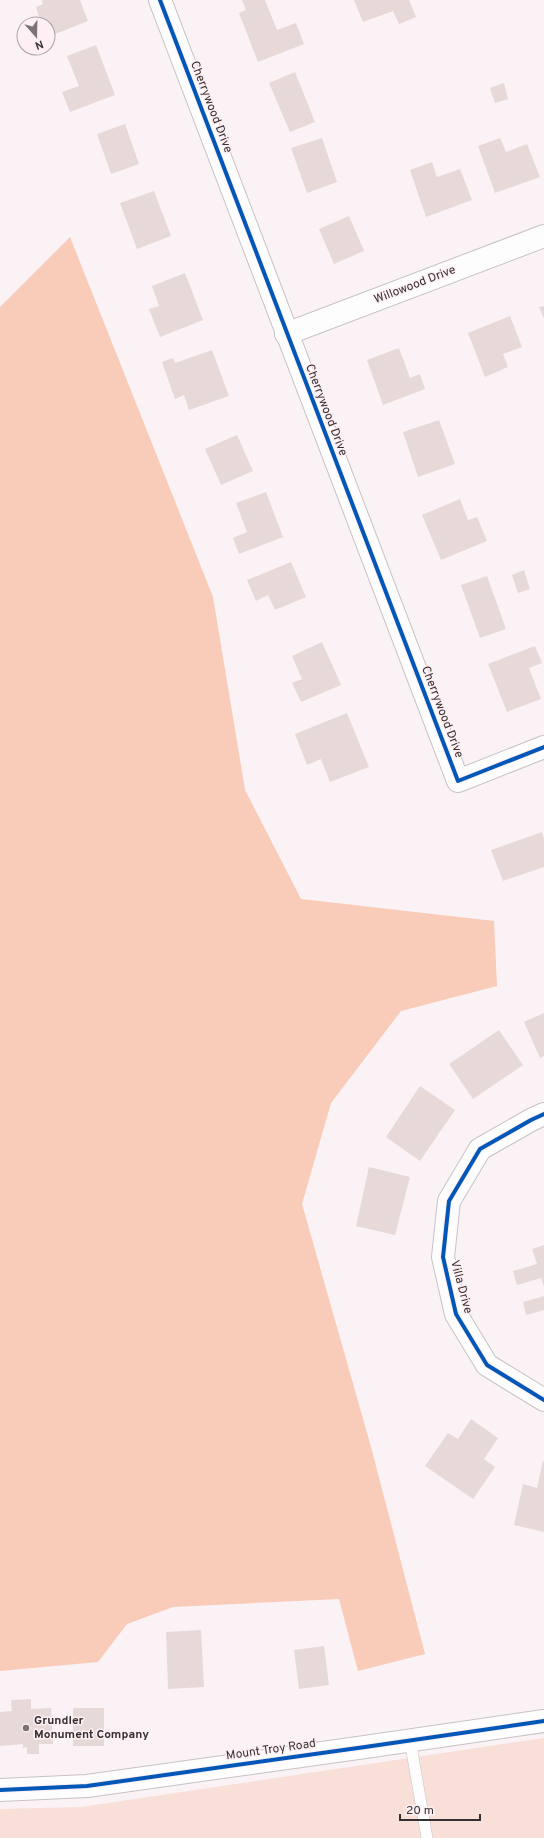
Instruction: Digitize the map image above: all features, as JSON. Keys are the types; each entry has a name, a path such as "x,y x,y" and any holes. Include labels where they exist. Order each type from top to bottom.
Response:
{"street":[{"name":"Cherrywood Drive","path":"160,0 286,334 458,781 544,747"},
{"name":"Willowood Drive","path":"286,334 544,236"},
{"name":"Villa Drive","path":"544,1114 480,1149 449,1201 443,1258 456,1314 487,1365 544,1400"},
{"name":"Mount Troy Road","path":"0,1790 87,1786 544,1721"}],"lane":[{"path":"410,1740 427,1838"}],"shaded area":[{"path":"70,237 213,597 245,790 301,899 494,921 497,986 401,1011 331,1103 302,1204 371,1447 425,1654 358,1671 339,1599 173,1607 127,1624 98,1662 0,1671 0,307"},
{"path":"544,1738 544,1838 0,1838 0,1809 81,1807"}],"building":[{"path":"42,0 80,0 88,21 56,34 56,16 39,16 36,7 43,4"},
{"path":"242,0 265,0 277,30 296,23 304,44 258,62 239,13 246,10"},
{"path":"354,0 409,0 416,17 399,24 393,11 363,22"},
{"path":"96,45 115,95 70,112 62,92 79,86 67,56"},
{"path":"295,72 315,122 290,132 269,83"},
{"path":"504,83 508,99 495,103 490,88"},
{"path":"125,124 139,164 111,174 97,134"},
{"path":"322,138 337,182 307,193 291,148"},
{"path":"500,138 506,152 527,144 540,177 495,193 478,146"},
{"path":"432,162 437,177 460,169 472,200 426,217 410,170"},
{"path":"154,191 171,236 137,249 120,203"},
{"path":"349,216 364,251 334,264 319,229"},
{"path":"185,273 203,320 160,337 149,309 159,306 152,286"},
{"path":"544,306 544,319 539,307"},
{"path":"510,316 522,347 503,354 508,367 485,377 468,333"},
{"path":"399,348 410,378 420,374 425,389 383,405 367,360"},
{"path":"212,350 229,396 189,410 184,395 175,399 162,362 173,358 175,363"},
{"path":"439,420 455,464 418,477 403,432"},
{"path":"237,435 253,471 221,485 205,449"},
{"path":"266,492 283,537 239,554 233,538 247,532 236,503"},
{"path":"460,499 468,520 477,517 487,541 441,560 422,515"},
{"path":"291,562 306,597 275,610 268,595 256,601 247,580"},
{"path":"524,570 530,589 518,593 512,575"},
{"path":"487,576 506,629 480,638 461,585"},
{"path":"322,642 341,685 301,702 292,683 302,679 292,656"},
{"path":"535,646 542,663 529,668 541,699 507,712 488,664"},
{"path":"347,713 369,767 330,782 321,759 307,765 295,734"},
{"path":"542,832 544,839 544,867 503,881 491,850"},
{"path":"544,1013 544,1056 540,1058 524,1022"},
{"path":"499,1030 523,1065 473,1099 449,1064"},
{"path":"420,1086 455,1110 420,1161 386,1137"},
{"path":"369,1167 410,1177 395,1235 356,1226"},
{"path":"544,1245 544,1287 541,1278 517,1285 513,1271 537,1264 532,1249"},
{"path":"544,1296 544,1310 526,1315 523,1302"},
{"path":"471,1419 498,1438 484,1459 495,1467 473,1499 425,1466 448,1433 458,1439"},
{"path":"543,1461 544,1532 514,1525 523,1484 537,1488"},
{"path":"201,1630 204,1687 168,1689 166,1632"},
{"path":"324,1646 329,1685 299,1689 294,1650"},
{"name":"Grundler Monument Company","path":"31,1699 31,1709 51,1708 53,1744 39,1744 39,1754 27,1754 27,1747 23,1748 23,1744 0,1746 0,1712 12,1711 11,1700"},
{"path":"73,1708 104,1708 104,1746 73,1746"}],"cycle path":[{"path":"160,0 458,781 544,747"},
{"path":"544,1114 480,1149 449,1201 443,1257 456,1314 487,1365 544,1400"},
{"path":"0,1790 87,1786 544,1721"}],"place":[{"name":"Grundler Monument Company","path":"26,1728"}]}
